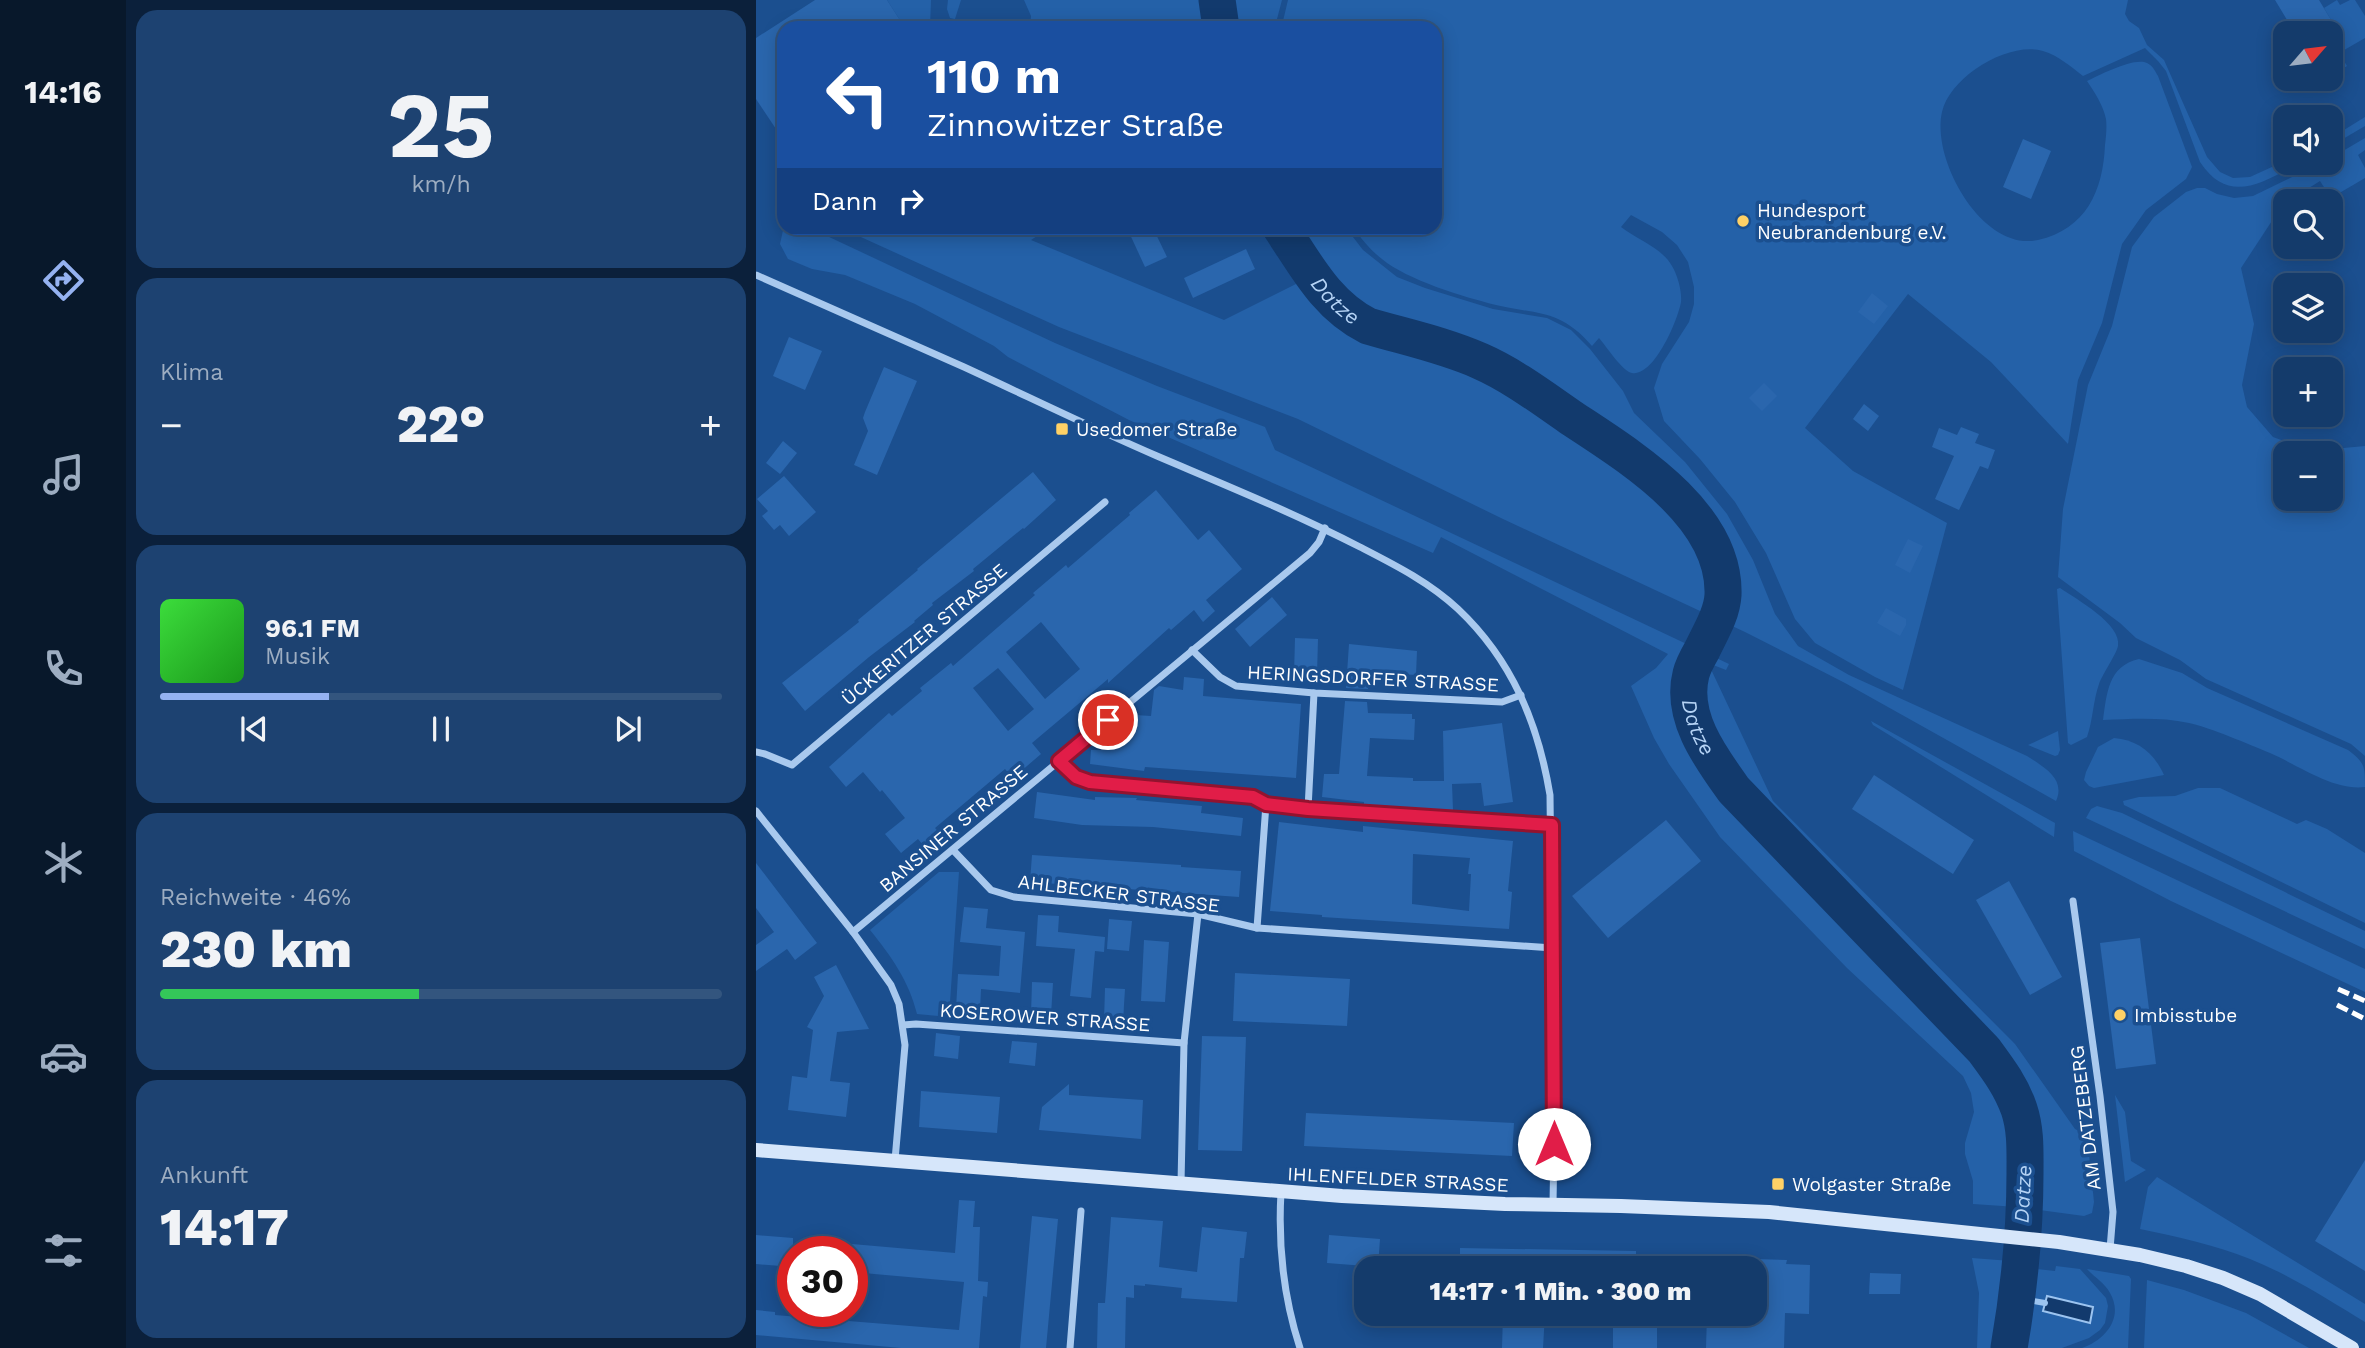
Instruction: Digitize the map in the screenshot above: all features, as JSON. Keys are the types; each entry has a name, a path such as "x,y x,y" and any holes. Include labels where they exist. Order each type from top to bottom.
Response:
{"main road":[{"name":"IHLENFELDER STRASSE","path":"756,1150 1281,1192 1769,1212 2059,1242 2110,1249 2186,1266 2223,1279 2260,1294 2352,1348"}],"street":[{"path":"756,275 1094,429 1325,528 1408,571 1448,601 1495,649 1530,715 1545,764 1552,825 1553,1205"},
{"name":"ÜCKERITZER STRASSE","path":"756,752 792,765 1105,502"},
{"name":"BANSINER STRASSE","path":"853,932 1310,553 1325,528"},
{"name":"HERINGSDORFER STRASSE","path":"1192,650 1220,677 1236,685 1314,693 1502,702 1521,695"},
{"path":"1308,809 1314,693"},
{"path":"1059,761 1076,777 1090,782 1253,797 1266,804 1308,809 1552,825"},
{"path":"1257,928 1266,804"},
{"path":"756,811 853,932 891,985 903,1025 904,1057 895,1160"},
{"name":"AHLBECKER STRASSE","path":"953,850 980,880 1001,894 1198,914 1257,928 1553,948"},
{"name":"AM DATZEBERG","path":"2073,901 2113,1212 2110,1249"},
{"path":"1181,1184 1184,1043 1198,914"},
{"name":"KOSEROWER STRASSE","path":"903,1025 1184,1043"},
{"path":"1281,1192 1285,1284 1300,1348"},
{"path":"1070,1348 1082,1211"}],"shaded area":[{"path":"887,0 931,0 930,21 900,21"},
{"path":"948,0 961,0 955,19 950,18"},
{"path":"1024,0 1282,0 1277,21 1031,21"},
{"path":"1288,0 2128,0 2125,14 2129,21 2139,28 2147,45 2164,60 2207,157 2220,172 2233,178 2250,177 2273,166 2273,175 2276,175 2260,183 2235,187 2211,175 2200,162 2166,71 2145,48 2083,76 2059,58 2043,51 2014,51 1982,65 1956,86 1942,112 1944,154 1965,198 1980,217 1998,232 2017,240 2038,240 2055,235 2080,217 2089,206 2096,192 2104,162 2106,119 2101,104 2087,81 2108,71 2134,62 2147,63 2152,67 2158,76 2192,167 2186,179 2146,210 2122,244 2102,323 2078,380 2068,444 1991,362 1908,294 1805,428 1853,471 1947,523 1903,690 1815,643 1795,619 1766,553 1735,502 1664,421 1654,388 1662,364 1689,322 1694,304 1694,287 1688,262 1677,245 1662,232 1631,215 1621,227 1656,249 1668,260 1676,274 1681,294 1679,310 1664,346 1649,366 1640,372 1632,373 1619,364 1599,338 1592,346 1570,325 1559,319 1496,305 1421,281 1393,267 1374,252 1359,235 1442,235 1442,21 1283,21"},
{"path":"2337,0 2340,5 2355,0 2365,16 2365,38 2343,51 2343,21 2332,21 2324,8"},
{"path":"2365,117 2365,126 2343,139 2343,131"},
{"path":"2365,138 2365,150 2358,155 2365,168 2365,178 2343,191 2325,189 2320,181 2307,189 2273,189 2273,219 2241,268 2254,324 2242,385 2247,407 2273,437 2284,441 2273,441 2273,511 2343,511 2343,448 2365,446 2365,756 2351,744 2206,679 2180,660 2136,638 2058,577 2063,509 2088,385 2112,326 2132,247 2154,217 2186,192 2205,188 2234,198 2253,196 2296,175 2343,175 2343,151"},
{"path":"782,235 825,235 1055,343 1265,427 1275,450 1729,664 1726,670 1708,663 1773,801 2015,1044 2075,1129 2087,1135 2094,1202 2092,1213 2084,1216 1973,1204 1973,1181 1965,1154 1965,1143 1974,1112 1971,1093 1963,1076 1847,968 1720,837 1669,764 1631,686 1656,668 1668,654 1441,537 1433,553 1129,420 1008,357 994,346 915,304 845,275 812,269 788,259 780,244"},
{"path":"856,235 1038,235 1031,240 1224,320 1298,283 1268,235 1351,235 1363,250 1397,277 1493,309 1547,318 1571,330 1590,349 1623,391 1634,413 1685,462 1727,514 1753,560 1775,614 1798,646 1849,675 2027,756 2056,780 2056,801 1845,683 1745,632 1298,419 1059,327"},
{"path":"2060,588 2106,621 2113,629 2118,646 2099,684 2087,737 2071,745 2068,743 2057,589"},
{"path":"2139,659 2182,673 2207,688 2348,750 2363,765 2365,787 2328,781 2270,753 2189,723 2157,719 2103,720 2108,691 2115,674"},
{"path":"1871,721 2055,823 2054,837 1873,725"},
{"path":"2058,731 2058,755 2028,745"},
{"path":"2114,738 2123,739 2144,749 2164,775 2094,788 2089,786 2084,780 2098,747"},
{"path":"2198,788 2220,788 2297,824 2306,820 2327,829 2365,853 2365,923 2124,805 2123,801 2139,797 2175,796"},
{"path":"2097,806 2122,813 2365,931 2365,949 2086,818 2091,809"},
{"path":"2073,831 2365,969 2365,992 2171,901 2074,851"},
{"path":"939,872 959,872 949,1017 917,1014 898,969 870,930"},
{"path":"2115,1095 2125,1112 2131,1161 2146,1170 2125,1182"},
{"path":"2157,1177 2365,1304 2365,1322 2265,1265 2210,1245 2140,1229 2148,1187"},
{"path":"1972,1258 2011,1261 2011,1266 2055,1271 2056,1266 2080,1269 2106,1298 2108,1306 2105,1323 2100,1330 2089,1338 2062,1348 1977,1348 1979,1293","holes":["2046,1296 2093,1307 2090,1322 2043,1311"]},
{"path":"2087,1269 2129,1276 2131,1279 2128,1348 2082,1348 2105,1333 2114,1319 2115,1311 2108,1289"},
{"path":"2147,1280 2184,1290 2246,1313 2309,1348 2144,1348"},
{"path":"2047,1296 2093,1307 2090,1323 2043,1311"}],"building":[{"path":"815,0 887,0 900,21 782,21"},
{"path":"2275,0 2319,0 2332,21 2288,21"},
{"path":"777,24 777,130 756,99 756,38"},
{"path":"2023,139 2051,151 2031,199 2003,187"},
{"path":"1130,235 1156,235 1167,257 1145,267"},
{"path":"1246,249 1255,269 1193,298 1184,278"},
{"path":"1872,293 1888,306 1874,324 1858,312"},
{"path":"789,337 822,351 805,390 773,376"},
{"path":"884,367 917,381 877,475 854,465 868,431 863,418"},
{"path":"1764,383 1777,396 1762,411 1749,398"},
{"path":"1864,404 1879,416 1868,431 1853,419"},
{"path":"1961,427 1979,434 1975,443 1995,450 1988,469 1980,466 1959,510 1935,499 1954,456 1932,447 1939,428 1957,435"},
{"path":"783,441 797,453 780,474 766,463"},
{"path":"1033,472 1056,500 973,569 974,571 932,603 915,622 805,711 782,683 859,622 858,620 917,569"},
{"path":"784,476 816,512 789,536 780,525 774,530 762,516 768,511 757,499"},
{"path":"1156,490 1198,540 1209,530 1242,569 1206,600 1215,611 1203,622 1194,610 1171,630 1169,628 1108,683 1108,679 1032,743 1041,754 1013,778 1005,769 935,828 944,838 928,851 918,839 901,853 885,834 905,818 882,790 880,792 863,772 846,787 829,767 889,713 892,716 922,691 920,688 951,663 953,666 1035,595 1033,593 1066,565 1068,568 1130,515 1129,513","holes":["1041,622 1080,669 1045,699 1006,652","998,668 1034,709 1008,731 973,688"]},
{"path":"1908,539 1923,546 1910,573 1895,565"},
{"path":"1272,597 1287,615 1250,647 1235,629"},
{"path":"1886,608 1906,619 1900,636 1877,623"},
{"path":"1295,638 1318,639 1317,675 1294,675"},
{"path":"1349,644 1417,651 1416,675 1369,672 1368,689 1346,688"},
{"path":"1184,677 1204,679 1203,696 1301,704 1296,778 1145,767 1144,771 1090,764 1091,750 1105,750 1108,728 1134,730 1135,715 1151,716 1154,690 1159,686 1183,690"},
{"path":"1345,701 1367,702 1368,713 1412,714 1412,719 1415,719 1414,740 1370,738 1367,776 1444,781 1443,731 1502,723 1513,802 1484,806 1481,783 1452,784 1453,810 1442,812 1364,807 1364,802 1322,797 1324,774 1339,774"},
{"path":"1874,775 1974,840 1953,874 1852,809"},
{"path":"1037,792 1095,800 1095,797 1137,798 1136,800 1202,806 1201,813 1243,818 1241,836 1153,827 1082,825 1034,818"},
{"path":"1666,820 1701,861 1608,938 1572,896"},
{"path":"1279,822 1363,832 1363,826 1513,841 1508,891 1512,892 1509,929 1270,911","holes":["1413,854 1470,858 1469,911 1412,904"]},
{"path":"1032,855 1241,871 1239,897 1030,882"},
{"path":"756,863 817,943 795,960 787,949 756,971 756,945 774,932 756,908"},
{"path":"2009,881 2062,977 2030,995 1976,900"},
{"path":"964,907 988,909 986,928 1025,932 1020,993 981,989 980,1010 956,1009 958,974 999,976 1001,946 960,942"},
{"path":"1038,915 1059,916 1058,932 1105,937 1104,952 1095,951 1091,998 1070,996 1075,949 1036,946"},
{"path":"1109,919 1132,921 1129,951 1107,949"},
{"path":"2140,938 2156,1064 2116,1069 2100,943"},
{"path":"1144,940 1169,942 1165,1002 1141,1001"},
{"path":"836,965 869,1029 837,1032 830,1081 850,1083 846,1117 788,1110 792,1076 807,1078 813,1030 807,1027 824,996 814,977"},
{"path":"1235,973 1350,979 1347,1026 1233,1021"},
{"path":"1032,982 1053,983 1051,1015 1031,1014"},
{"path":"1105,988 1125,989 1123,1022 1104,1021"},
{"path":"936,1033 960,1036 958,1059 934,1056"},
{"path":"1202,1036 1246,1037 1242,1151 1198,1150"},
{"path":"1012,1041 1037,1043 1035,1066 1009,1063"},
{"path":"1069,1084 1069,1095 1143,1100 1141,1139 1039,1130 1042,1107"},
{"path":"921,1091 1000,1097 997,1133 919,1127"},
{"path":"1306,1113 1514,1123 1512,1156 1304,1146"},
{"path":"2365,1160 2365,1271 2315,1241"},
{"path":"959,1200 975,1201 973,1227 980,1227 978,1281 988,1282 987,1297 983,1296 979,1348 901,1348 756,1335 756,1310 775,1312 777,1327 868,1327 868,1323 959,1330 964,1282 868,1273 868,1245 955,1253"},
{"path":"1032,1216 1058,1219 1046,1348 1020,1348"},
{"path":"1111,1217 1163,1221 1159,1267 1197,1272 1202,1227 1247,1232 1244,1258 1240,1258 1237,1302 1181,1298 1182,1288 1134,1285 1134,1298 1126,1297 1125,1348 1097,1348 1098,1303 1105,1303"},
{"path":"756,1235 777,1237 777,1266 756,1264"},
{"path":"1329,1235 1380,1239 1379,1256 1354,1256 1354,1265 1327,1263"},
{"path":"1460,1248 1636,1251 1636,1256 1460,1256"},
{"path":"1767,1259 1787,1260 1786,1264 1810,1265 1809,1314 1785,1313 1784,1348 1706,1348 1707,1326 1767,1326"},
{"path":"1870,1273 1901,1274 1900,1294 1869,1294"},
{"path":"1503,1326 1544,1326 1543,1348 1502,1348"},
{"path":"1613,1326 1657,1326 1657,1348 1613,1348"}],"waterway":[{"name":"Datze","path":"1217,0 1220,21"},
{"name":"Datze","path":"1286,235 1318,283 1353,317 1368,326 1466,355 1515,380 1645,469 1670,490 1709,538 1720,566 1723,595 1715,623 1693,668 1689,690 1694,721 1707,751 1734,790 1984,1050 2008,1085 2019,1109 2025,1141 2024,1217 2009,1348"},
{"path":"2017,1298 2045,1303"}],"railway":[{"path":"2338,989 2365,1001"},
{"path":"2337,1005 2365,1019"}],"place":[{"name":"Hundesport Neubrandenburg e.V.","path":"1743,221"},
{"name":"Usedomer Straße","path":"1062,429"},
{"name":"Imbisstube","path":"2120,1015"},
{"name":"Wolgaster Straße","path":"1778,1184"}],"route":[{"path":"1108,720 1059,761 1076,777 1090,782 1253,797 1266,804 1308,809 1552,825 1554,1144"}]}
